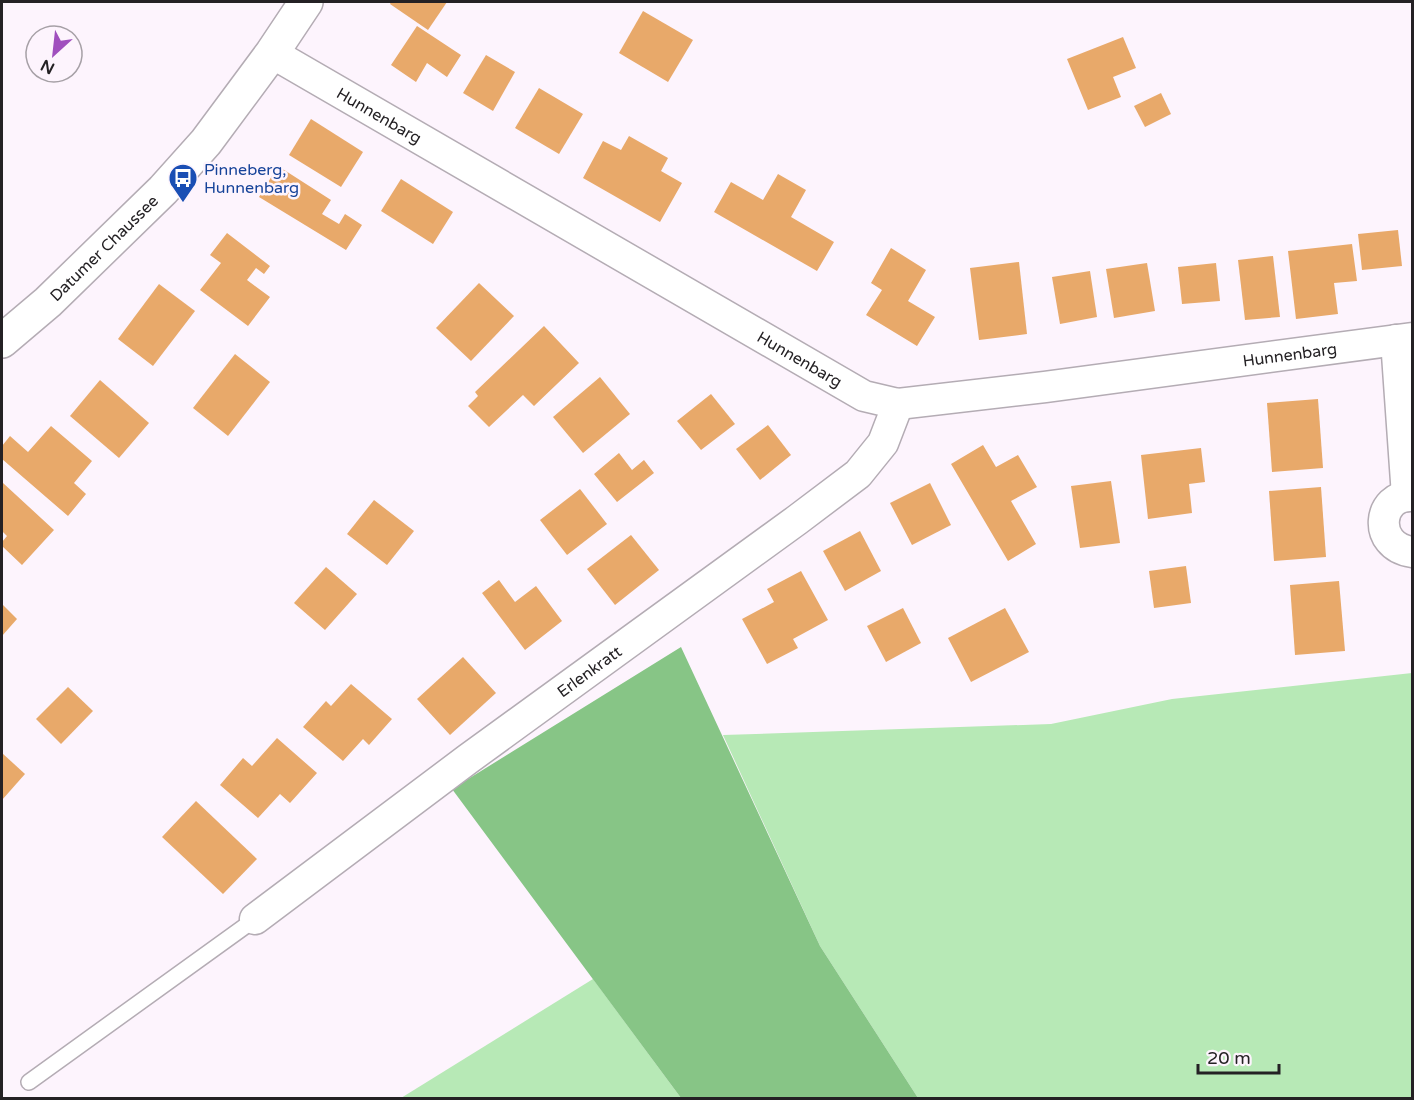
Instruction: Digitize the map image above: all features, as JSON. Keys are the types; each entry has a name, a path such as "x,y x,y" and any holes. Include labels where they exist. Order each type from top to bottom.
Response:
{"street":[{"name":"Datumer Chaussee","path":"2,341 48,302 163,190 206,142 272,53 306,2"},
{"name":"Hunnenbarg","path":"272,53 864,396 898,404 1056,386 1404,339 1410,496 1398,499 1391,504 1383,522 1389,540 1396,547 1413,552"},
{"name":"Erlenkratt","path":"255,919 468,759 858,474 883,444 898,404"}],"lane":[{"path":"29,1082 255,919"}],"green space":[{"path":"681,647 820,946 918,1098 681,1098 452,789"},
{"path":"1412,673 1412,1098 918,1098 820,946 723,735 1051,724 1172,699"},
{"path":"593,979 681,1098 401,1098"}],"building":[{"path":"391,2 447,2 428,30 390,4"},
{"path":"643,11 693,40 668,82 619,53"},
{"path":"417,26 461,55 447,77 427,63 416,82 391,65"},
{"path":"1123,37 1136,68 1113,77 1121,97 1088,110 1067,59"},
{"path":"486,55 515,72 493,111 463,93"},
{"path":"539,88 583,114 559,154 515,128"},
{"path":"1161,93 1171,114 1145,127 1134,106"},
{"path":"311,119 363,152 341,187 289,155"},
{"path":"629,136 668,158 661,171 682,183 660,222 583,178 603,141 621,150"},
{"path":"278,166 331,200 322,214 339,224 345,214 362,225 346,250 259,197"},
{"path":"778,174 806,190 791,217 834,242 817,271 714,212 731,182 763,200"},
{"path":"401,179 453,212 433,244 381,211"},
{"path":"1398,230 1402,266 1362,270 1358,234"},
{"path":"227,233 270,266 264,274 256,268 247,280 270,297 248,326 200,290 221,263 210,255"},
{"path":"1352,244 1357,281 1334,283 1338,314 1296,319 1288,251"},
{"path":"891,248 926,270 908,301 935,317 917,346 866,315 882,290 871,283"},
{"path":"1273,256 1280,317 1245,320 1238,260"},
{"path":"1019,262 1027,334 979,340 970,268"},
{"path":"1147,263 1155,311 1114,318 1106,269"},
{"path":"1216,263 1220,301 1182,304 1178,267"},
{"path":"1090,271 1097,317 1060,324 1052,277"},
{"path":"479,283 514,316 471,361 436,328"},
{"path":"159,284 195,311 153,366 118,339"},
{"path":"544,326 579,363 534,406 523,395 489,427 468,406 478,396 475,392"},
{"path":"235,354 270,382 228,436 193,408"},
{"path":"600,377 630,414 583,453 553,417"},
{"path":"100,380 149,423 119,458 70,416"},
{"path":"711,394 735,424 701,450 677,421"},
{"path":"1318,399 1323,468 1272,472 1267,403"},
{"path":"768,425 791,455 760,480 736,449"},
{"path":"51,426 92,461 74,483 86,494 68,516 2,459 2,446 10,436 28,452"},
{"path":"983,445 996,467 1018,455 1037,487 1011,501 1036,544 1008,561 951,464"},
{"path":"1201,448 1205,482 1189,484 1192,513 1148,519 1141,455"},
{"path":"619,453 632,470 644,460 654,473 617,502 594,474"},
{"path":"1111,481 1120,543 1080,548 1071,486"},
{"path":"3,483 54,530 22,565 2,546 7,536 2,531"},
{"path":"930,483 951,525 912,545 890,503"},
{"path":"1321,487 1326,557 1274,561 1269,491"},
{"path":"580,489 607,524 567,555 540,520"},
{"path":"374,500 414,531 387,565 347,534"},
{"path":"860,531 881,571 845,591 823,551"},
{"path":"631,535 659,570 615,605 587,569"},
{"path":"1186,566 1191,603 1154,608 1149,571"},
{"path":"326,567 357,594 325,630 294,603"},
{"path":"801,571 828,620 793,639 798,648 767,664 742,619 774,602 767,589"},
{"path":"499,580 515,602 536,586 562,621 525,650 482,593"},
{"path":"1339,581 1345,651 1295,655 1290,585"},
{"path":"2,604 17,619 2,636"},
{"path":"903,608 921,643 886,662 867,626"},
{"path":"1005,608 1029,652 971,682 948,638"},
{"path":"463,657 496,693 450,735 417,699"},
{"path":"351,684 392,719 369,745 363,739 343,761 303,727 326,701 331,706"},
{"path":"68,687 93,711 61,744 36,719"},
{"path":"277,738 317,773 290,803 280,794 258,818 220,785 243,758 252,766"},
{"path":"2,753 25,774 2,800"},
{"path":"196,801 257,859 223,894 162,837"}],"place":[{"name":"Pinneberg, Hunnenbarg","path":"183,204"}]}
